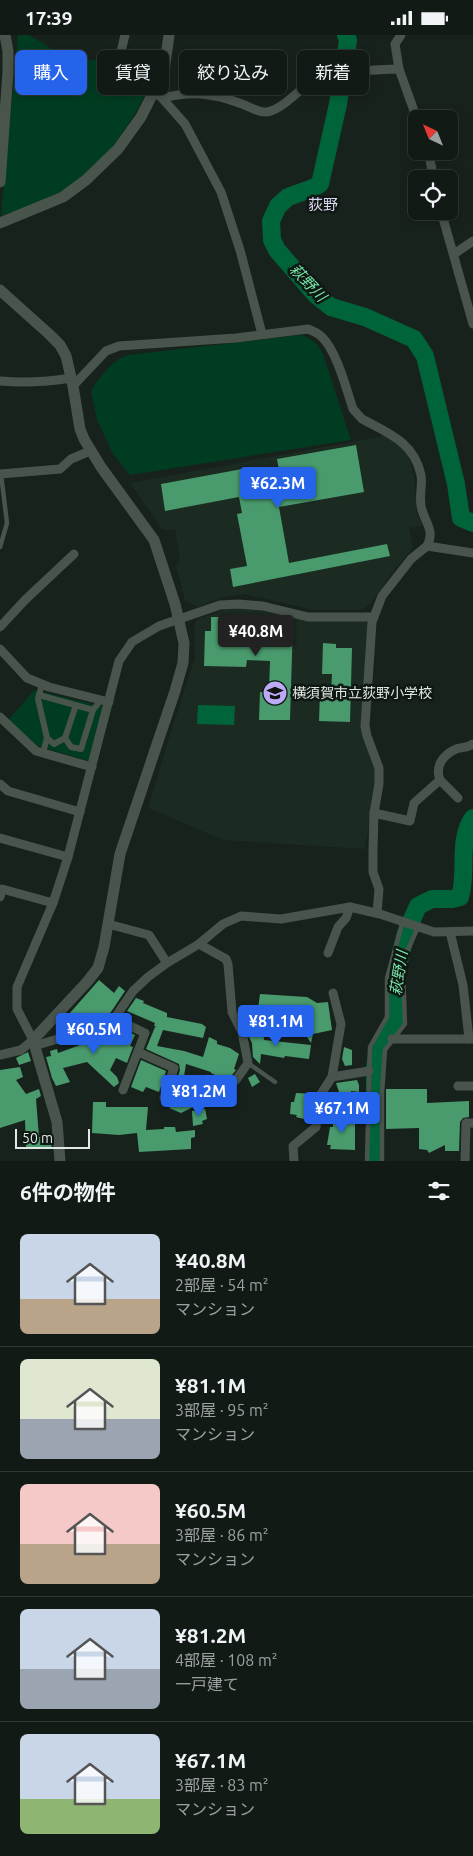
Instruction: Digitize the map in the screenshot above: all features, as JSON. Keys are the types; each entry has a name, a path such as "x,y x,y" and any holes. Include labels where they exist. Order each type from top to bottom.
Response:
{"street":[{"path":"0,183 8,72 8,51 5,35"},
{"path":"121,50 125,35"},
{"path":"167,50 169,35"},
{"path":"401,35 395,44 399,69 413,110"},
{"path":"169,95 200,94 242,104 256,111 270,112 310,84 353,72 399,69"},
{"path":"0,223 63,197 86,180 118,149 158,95 185,124 221,192 240,250 262,334"},
{"path":"444,220 473,324"},
{"path":"454,254 473,241"},
{"path":"0,290 60,345 66,356 80,429 90,451 154,540 179,620 184,643 183,663 120,854 98,968 34,1043"},
{"path":"0,381 24,383 72,382 106,351 119,346 236,338 308,329 322,337 333,355 353,409 357,414 362,419 401,440 408,447 421,475 421,509 431,530 427,546 411,559 382,596 372,622 365,726 379,768 379,785 374,813 373,872 379,889 377,913"},
{"path":"0,474 60,469 71,459 90,451"},
{"path":"427,546 473,553"},
{"path":"0,627 74,554"},
{"path":"60,1161 57,1122 34,1043 17,1009 17,987 53,903 68,857 92,767 105,701 119,661 132,642 159,626 220,605 264,606 308,617 374,617"},
{"path":"0,649 27,678 42,684 105,701"},
{"path":"42,684 39,695 47,738 43,753"},
{"path":"39,695 94,710"},
{"path":"65,738 71,747 81,749 94,710 105,701"},
{"path":"47,738 54,744 65,738 76,705"},
{"path":"0,717 36,751 92,767"},
{"path":"458,798 440,780 437,773 439,763 455,749 467,748 473,743"},
{"path":"374,813 410,821 414,803 440,780"},
{"path":"0,784 8,791 80,812"},
{"path":"0,838 68,857"},
{"path":"1,891 53,903"},
{"path":"328,953 338,927 346,918 350,907"},
{"path":"0,1055 21,1050 34,1043 102,1026 113,1018 134,991 167,963 200,944 223,924 241,916 280,919 350,907 377,913 434,932 473,931"},
{"path":"108,924 149,935 167,963"},
{"path":"392,1039 471,1039 464,985 450,932"},
{"path":"200,944 226,959 232,1012 242,1032 248,1063 236,1080 224,1088 208,1079"},
{"path":"294,1161 292,1146 316,1127 318,1097 332,1077 342,1024 333,993"},
{"path":"113,1018 145,1033 124,1090"},
{"path":"138,1052 174,1068 164,1098"},
{"path":"332,1077 369,1071"},
{"path":"458,1086 473,1086"},
{"path":"465,1161 466,1123 473,1123"}],"lane":[{"path":"0,474 7,523 0,547"},
{"path":"367,1161 370,1047 387,1017 387,978 403,921"},
{"path":"382,1161 383,1066 385,1050 405,1024 403,969 407,952 418,927"},
{"path":"248,1063 275,1081"}],"shaded area":[{"path":"18,35 29,35 54,50 17,50"},
{"path":"87,60 97,60 97,95 145,95 115,143 104,157 78,181 63,192 42,202 1,216 15,67 15,95 87,95"},
{"path":"301,335 315,342 323,354 351,440 130,475 113,454 97,420 91,390 107,369 122,357"},
{"path":"384,436 404,450 410,460 417,513 423,526 409,528 413,548 394,570 372,602 359,610 314,610 244,594 224,597 197,607 185,600 176,566 180,560 175,529 163,530 130,483"},
{"name":"横須賀市立荻野小学校","path":"232,607 262,608 364,620 370,626 365,728 379,785 365,849 223,840 148,808 195,658 195,623 198,619"},
{"path":"35,690 104,707 89,761 38,746 8,720"},
{"path":"198,705 235,706 234,725 197,724"}],"building":[{"path":"356,445 364,492 279,507 289,563 387,544 390,556 233,587 230,569 247,566 237,514 242,513 239,497 165,511 161,484 253,467 257,486 281,482 277,459"},
{"path":"211,617 247,617 247,621 293,622 290,720 259,720 260,692 269,692 270,661 247,660 246,667 204,666 205,631 211,631"},
{"path":"323,643 336,644 336,648 352,648 350,722 319,721 320,692 331,692 332,674 322,674"},
{"path":"99,980 114,993 119,986 125,991 111,1012 99,1020 57,1033 56,1027 58,1024 75,1019 69,1014"},
{"path":"260,994 307,997 317,1003 328,1002 332,1030 313,1034 311,1043 301,1028 298,1027 300,1017 261,1016 262,1009 258,1009"},
{"path":"136,998 167,1013 167,1017 202,1024 206,1027 203,1038 163,1030 157,1046 203,1057 209,1037 217,1041 217,1044 230,1048 239,1054 234,1069 236,1070 227,1078 219,1077 211,1072 186,1064 183,1082 177,1080 180,1070 179,1064 146,1049 155,1027 157,1027 154,1026 155,1023 127,1011"},
{"path":"114,1025 135,1035 130,1046 133,1047 127,1063 116,1058 110,1070 117,1077 119,1083 114,1087 87,1062 63,1068 70,1082 56,1086 46,1057 51,1056 50,1051 57,1049 58,1053 83,1044 82,1041 107,1033 107,1030"},
{"path":"249,1029 263,1030 264,1040 311,1045 309,1059 285,1056 284,1058 261,1054 260,1064 253,1057"},
{"path":"344,1047 352,1050 352,1065 345,1066 342,1059"},
{"path":"28,1052 31,1061 19,1065 16,1058"},
{"path":"141,1060 166,1071 159,1092 146,1087 143,1092 131,1087"},
{"path":"20,1067 23,1077 16,1080 26,1094 39,1089 41,1096 36,1099 39,1137 50,1135 52,1149 26,1147 25,1120 0,1128 0,1070"},
{"path":"255,1074 260,1082 252,1087 248,1078"},
{"path":"357,1080 359,1092 351,1091 351,1094 340,1095 336,1083"},
{"path":"386,1089 427,1089 427,1103 469,1101 469,1117 463,1118 460,1122 459,1151 445,1151 445,1145 429,1153 427,1150 419,1149 419,1128 386,1129"},
{"path":"296,1093 313,1094 312,1102 308,1103 308,1113 304,1119 290,1114 291,1102 294,1102"},
{"path":"93,1102 106,1102 106,1107 148,1107 146,1130 175,1127 176,1132 195,1130 195,1137 191,1138 191,1149 139,1152 137,1133 119,1135 92,1133"},
{"path":"203,1102 181,1113 169,1108 176,1104"},
{"path":"205,1109 207,1119 202,1121 203,1124 193,1126 192,1111"},
{"path":"345,1116 345,1119 355,1118 355,1150 330,1149 331,1145 327,1145 330,1127 333,1127 333,1117"}],"waterway":[{"name":"萩野川","path":"346,35 348,40 338,104 320,184 288,197 278,206 271,221 272,240 277,250 316,295 331,307 365,317 414,339 425,356 456,484 461,518 473,523"},
{"name":"萩野川","path":"375,1161 375,1068 378,1047 394,1023 395,977 406,933 418,906 432,899 460,897 465,836 473,818"}],"place":[{"name":"横須賀市立荻野小学校","path":"275,693"}],"district":[{"name":"荻野","path":"323,205"}]}
